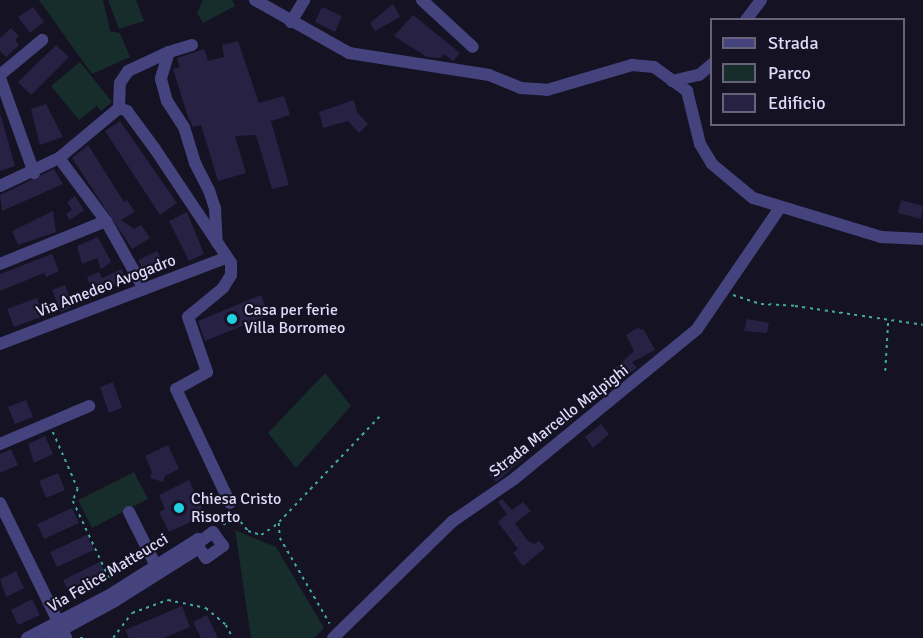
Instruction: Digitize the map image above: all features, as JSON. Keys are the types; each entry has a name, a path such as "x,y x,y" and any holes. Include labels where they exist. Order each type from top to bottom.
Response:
{"street":[{"path":"255,0 349,53 489,75 521,88 547,90 632,65 654,67 687,91 700,144 712,164 753,198 881,237 923,239"},
{"path":"291,22 304,0"},
{"path":"422,0 473,47"},
{"path":"748,18 761,0"},
{"path":"34,173 0,76 42,40"},
{"path":"0,186 34,173 59,158 119,108 120,83 128,71 169,52 192,45"},
{"path":"169,52 160,79 167,101 184,128 195,163 209,190 215,209 217,244"},
{"path":"672,81 699,75 710,65"},
{"path":"119,108 127,111 182,187 225,258 231,263 231,275 223,288 188,317 207,372 176,389 230,503"},
{"path":"59,158 106,220 144,289"},
{"name":"Strada Marcello Malpighi","path":"335,636 453,521 514,479 658,363 697,328 780,208"},
{"path":"0,264 106,220"},
{"name":"Via Amedeo Avogadro","path":"1,339 225,258"},
{"path":"0,444 89,405"},
{"path":"0,503 61,630"},
{"path":"129,512 156,566"},
{"path":"213,532 223,546 206,558 198,543 213,532"},
{"name":"Via Felice Matteucci","path":"47,638 198,543"},
{"name":"Via Felice Matteucci","path":"27,638 61,630 115,591 198,543"}],"path":[{"path":"723,291 761,304 923,325"},
{"path":"885,371 888,321"},
{"path":"213,532 236,516 248,531 261,535 279,523 380,416"},
{"path":"54,420 78,489 73,501 115,591"},
{"path":"279,523 280,538 335,636"},
{"path":"113,638 132,613 168,600 206,608 226,625 233,638"}],"green space":[{"path":"39,0 103,0 110,31 120,33 130,57 92,74"},
{"path":"108,0 136,0 144,21 119,29"},
{"path":"203,0 232,0 235,6 203,23 197,13"},
{"path":"80,62 112,102 101,111 97,106 79,120 51,86"},
{"path":"325,373 351,406 296,468 268,433"},
{"path":"134,472 148,499 92,528 78,500"},
{"path":"235,530 276,547 324,628 314,638 251,638"}],"building":[{"path":"393,4 400,17 375,31 370,23"},
{"path":"33,7 44,22 30,33 18,17"},
{"path":"322,7 342,16 335,32 315,22"},
{"path":"413,15 460,53 453,61 444,54 440,58 427,57 394,36"},
{"path":"11,28 19,36 15,40 19,45 6,57 0,51 0,38"},
{"path":"238,41 259,103 284,96 290,115 271,121 289,185 272,189 256,135 235,136 246,173 218,181 201,125 193,127 188,117 173,69 180,67 177,58 204,49 208,61 224,57 222,45"},
{"path":"56,45 69,57 31,95 18,82"},
{"path":"354,100 357,112 368,124 359,133 348,121 323,128 319,112"},
{"path":"46,104 63,137 40,145 31,109"},
{"path":"0,113 15,166 0,171"},
{"path":"120,121 177,203 160,215 105,131"},
{"path":"88,145 124,202 127,200 135,212 121,220 134,229 141,225 150,238 132,249 72,158"},
{"path":"54,169 63,184 2,211 0,195"},
{"path":"75,196 84,210 70,220 66,214 72,210 67,202"},
{"path":"901,200 923,206 921,219 898,213"},
{"path":"53,211 56,232 18,245 12,231"},
{"path":"187,212 204,254 189,261 169,221"},
{"path":"98,237 111,262 101,269 97,258 82,264 77,246"},
{"path":"157,251 165,267 146,276 138,260"},
{"path":"52,254 59,271 46,277 44,273 0,291 0,274"},
{"path":"122,269 125,279 94,296 87,277 99,272 102,278"},
{"path":"65,285 73,307 61,312 52,290"},
{"name":"Casa per ferie Villa Borromeo","path":"261,295 269,315 205,341 198,321"},
{"path":"37,298 44,316 14,327 7,309"},
{"path":"747,319 769,323 767,333 744,331"},
{"path":"638,328 644,330 655,350 632,362 637,368 626,376 616,368 634,351 626,335"},
{"path":"113,382 122,408 109,413 100,387"},
{"path":"26,400 33,417 15,424 8,407"},
{"path":"601,424 609,434 593,448 585,437"},
{"path":"45,436 53,454 34,463 28,444"},
{"path":"168,445 179,469 165,476 163,482 150,478 152,472 145,456"},
{"path":"11,449 18,465 0,473 0,454"},
{"path":"518,449 525,457 496,482 489,475"},
{"path":"58,473 65,490 46,498 39,481"},
{"path":"189,480 205,515 169,532 159,512 165,509 159,495"},
{"path":"502,499 512,510 523,502 531,511 515,523 527,540 534,544 539,541 545,548 523,566 513,553 518,549 498,522 507,514 498,502"},
{"path":"72,508 79,523 44,539 37,524"},
{"path":"87,535 94,550 57,567 50,552"},
{"path":"100,562 107,578 70,595 63,580"},
{"path":"16,571 24,588 6,597 0,579"},
{"path":"32,599 40,615 18,625 11,610"},
{"path":"182,606 190,627 164,638 129,638 125,630"},
{"path":"207,615 218,638 201,638 193,622"}],"place":[{"name":"Casa per ferie Villa Borromeo","path":"232,319"},
{"name":"Chiesa Cristo Risorto","path":"179,508"}]}
